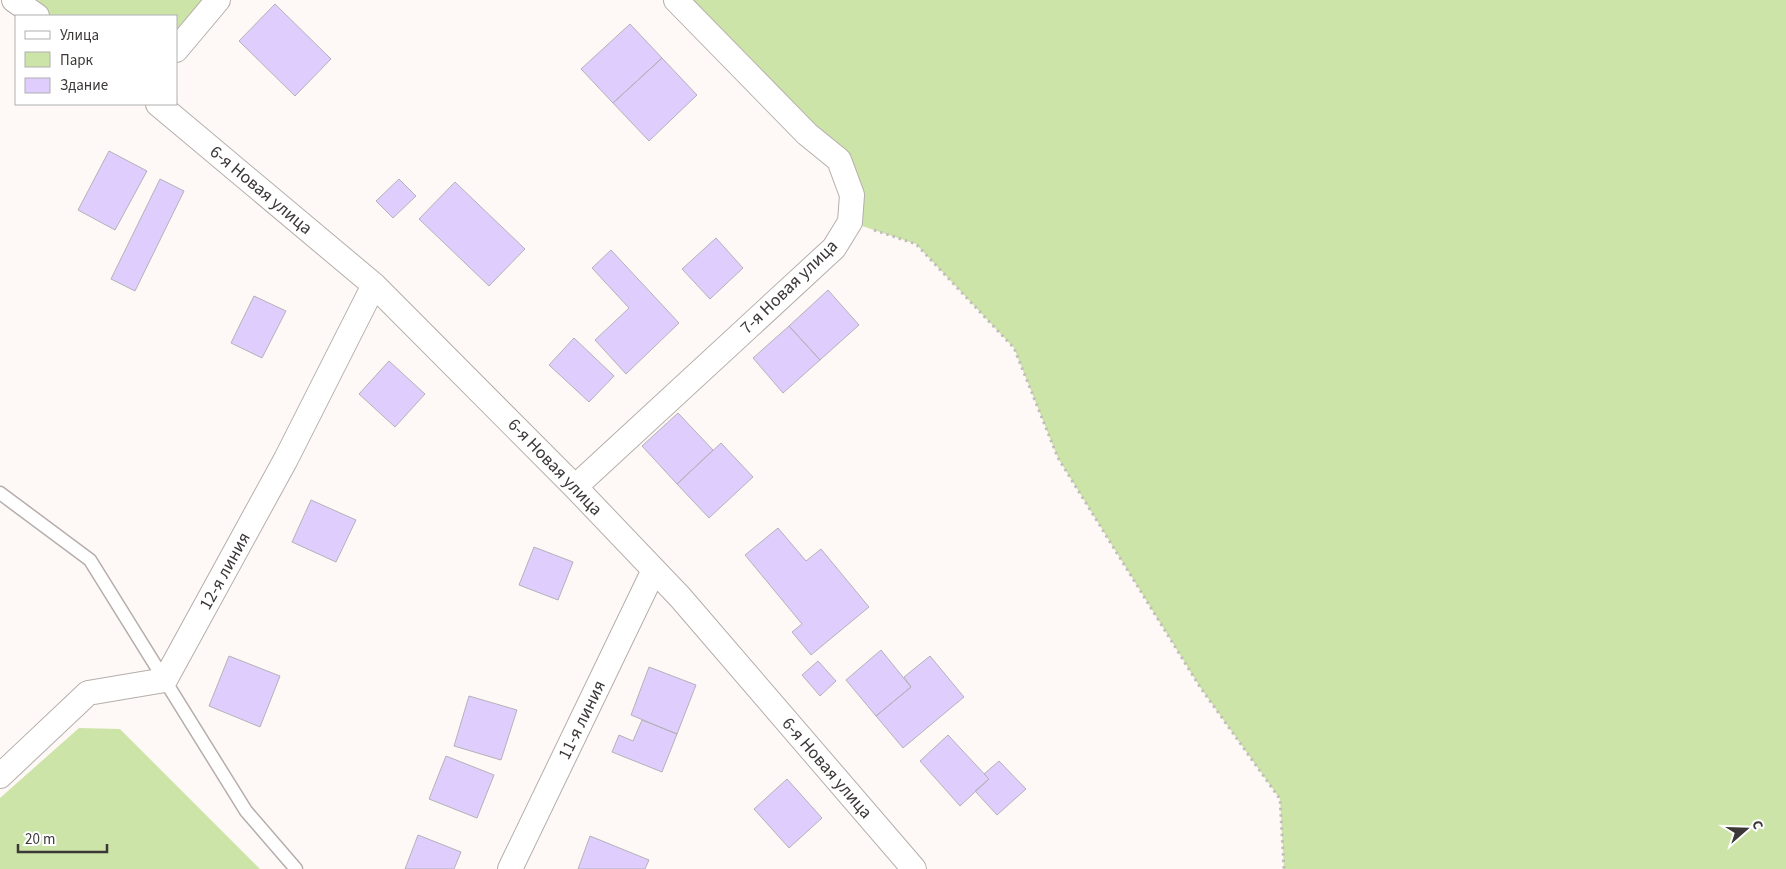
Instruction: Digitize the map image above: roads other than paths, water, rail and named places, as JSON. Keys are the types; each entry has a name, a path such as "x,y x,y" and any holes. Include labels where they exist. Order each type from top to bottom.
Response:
{"street":[{"path":"14,0 36,15"},
{"path":"178,48 218,0"},
{"name":"7-я Новая улица","path":"575,486 834,248 850,222 852,195 839,160 807,134 676,0"},
{"name":"6-я Новая улица","path":"159,105 374,285 575,486 680,597 914,869"},
{"name":"12-я линия","path":"165,680 286,459 374,285"},
{"name":"11-я линия","path":"510,869 654,570"},
{"path":"0,776 88,693 165,680"}],"lane":[{"path":"0,493 90,560 246,811 296,869"}]}
